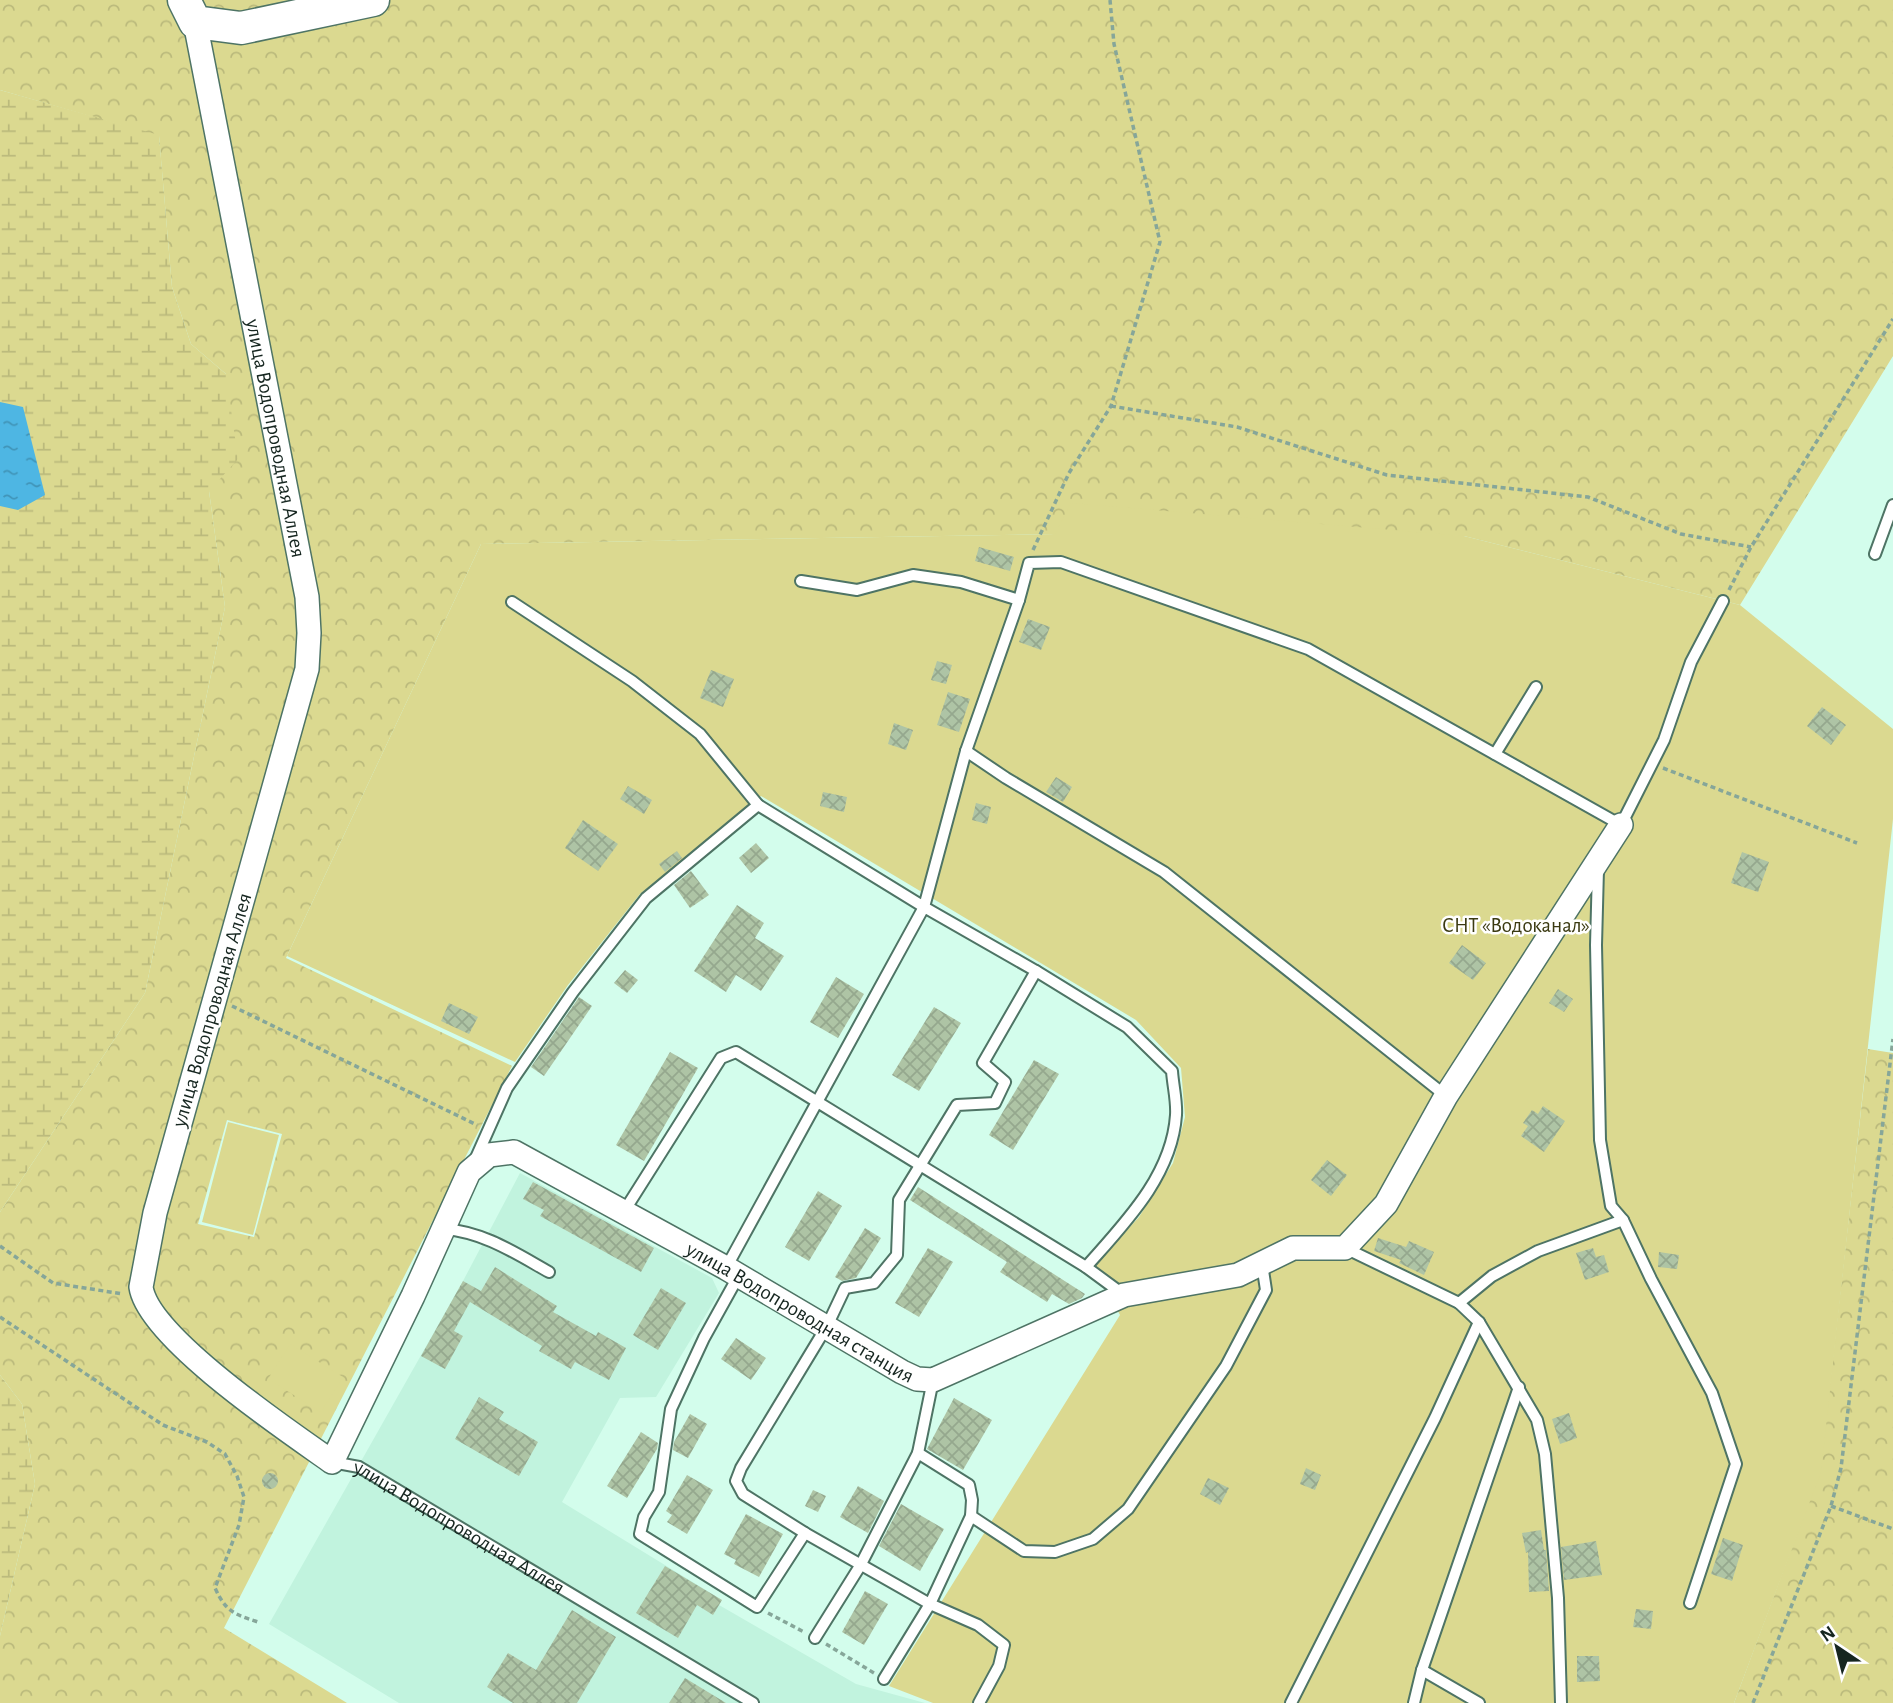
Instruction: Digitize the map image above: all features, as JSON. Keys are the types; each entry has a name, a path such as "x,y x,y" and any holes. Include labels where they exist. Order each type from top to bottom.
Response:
{"street":[{"path":"190,11 241,27 373,0"},
{"name":"улица Водопроводная Аллея","path":"190,11 307,597 309,633 307,669 155,1213 141,1287 142,1297 153,1317 175,1340 259,1411 332,1462"},
{"path":"1345,1248 1386,1204 1446,1096 1620,825"},
{"name":"улица Водопроводная станция","path":"469,1172 489,1155 514,1152 732,1271 917,1379 933,1380 1124,1296 1238,1275 1293,1248 1345,1248"},
{"path":"332,1462 469,1172"}],"lane":[{"path":"1875,554 1893,505"},
{"path":"805,1533 757,1607 640,1534 644,1517 659,1492 671,1409 732,1271 815,1102 924,907 966,751 1019,600 1029,562 1061,562 1308,649 1620,825 1664,740 1691,662 1723,601"},
{"path":"801,581 857,590 912,575 961,582 1019,600"},
{"path":"512,602 632,681 700,734 758,805 1126,1027 1172,1072 1176,1115 1167,1157 1136,1211 1086,1267"},
{"path":"1495,754 1536,687"},
{"path":"966,751 1006,778 1164,872 1446,1096"},
{"path":"469,1172 507,1088 573,992 646,898 758,805"},
{"path":"1599,857 1596,945 1600,1140 1611,1206 1623,1220 1712,1393 1736,1465 1690,1603"},
{"path":"979,1703 999,1666 1004,1644 978,1625 930,1604 805,1533 743,1494 736,1481 741,1468 827,1326 845,1287 874,1283 898,1255 900,1200 919,1164 957,1105 995,1103 1005,1082 983,1063 1036,971"},
{"path":"623,1213 721,1058 736,1052 1086,1267 1124,1296"},
{"path":"1459,1303 1492,1276 1538,1251 1623,1220"},
{"path":"444,1229 463,1230 486,1238 549,1272"},
{"path":"1345,1248 1459,1303 1479,1322 1537,1420 1545,1454 1558,1598 1561,1703"},
{"path":"971,1516 1024,1551 1055,1552 1093,1539 1119,1517 1128,1509 1226,1366 1266,1290 1262,1264"},
{"path":"1291,1703 1435,1419 1479,1322"},
{"path":"815,1637 860,1566 918,1453 933,1380"},
{"path":"1414,1703 1519,1387"},
{"path":"884,1679 930,1604 971,1516 969,1485 918,1453"},
{"name":"улица Водопроводная Аллея","path":"332,1462 359,1467 753,1703"},
{"path":"1423,1670 1479,1703"}],"path":[{"path":"1036,542 1069,473 1111,405 1160,242 1114,44 1110,0"},
{"path":"1723,601 1751,547 1893,319"},
{"path":"1111,405 1237,426 1387,475 1588,497 1681,534 1751,547"},
{"path":"1652,764 1857,843"},
{"path":"216,999 488,1130"},
{"path":"1753,1703 1832,1506 1841,1468 1893,1039"},
{"path":"0,1246 54,1283 142,1297"},
{"path":"0,1317 163,1425 207,1442 225,1454 244,1497 239,1525 215,1588 223,1605 258,1622"},
{"path":"1832,1506 1893,1529"}],"shaded area":[{"path":"520,1173 712,1278 719,1293 656,1397 620,1398 562,1502 722,1600 719,1605 856,1684 925,1703 399,1703 269,1624 463,1281"}],"green space":[{"path":"0,0 1893,0 1893,356 1740,605 1464,536 1055,534 481,544 286,958 512,1066 224,1628 347,1703 0,1703 0,1636 35,1484 22,1404 0,1375 0,1212 145,993 225,607 209,491 226,374 191,344 172,287 159,136 0,90","holes":["227,1120 282,1134 254,1237 198,1224"]},
{"path":"0,90 159,135 172,287 191,344 226,374 238,459 209,491 225,607 145,993 0,1212"},
{"name":"СНТ «Водоканал»","path":"1071,503 1464,536 1740,605 1893,729 1893,819 1821,1472 1734,1703 933,1703 889,1686 1120,1315 1094,1266 1139,1217 1173,1163 1185,1117 1181,1068 1136,1020 761,796 640,894 568,985 515,1062 287,956 481,544 1055,534"},
{"path":"1868,1049 1893,1053 1893,1703 1734,1703 1820,1472"},
{"path":"228,1122 279,1135 253,1235 202,1222"},
{"path":"290,1344 343,1377 321,1412 268,1379"},
{"path":"0,1375 22,1404 35,1484 0,1636"}],"water":[{"path":"0,402 23,407 45,495 18,510 0,506"}],"building":[{"path":"979,547 1014,557 1010,571 975,561"},
{"path":"1028,619 1050,627 1041,650 1019,642"},
{"path":"937,661 952,665 946,684 931,680"},
{"path":"711,670 734,679 723,707 700,698"},
{"path":"948,692 970,699 959,732 937,725"},
{"path":"1822,707 1846,725 1831,745 1807,726"},
{"path":"894,723 913,730 906,750 888,744"},
{"path":"1056,777 1072,787 1063,802 1046,792"},
{"path":"628,786 652,800 644,814 620,799"},
{"path":"823,792 847,797 844,812 820,806"},
{"path":"976,803 991,807 987,824 972,820"},
{"path":"583,820 618,844 598,871 565,848"},
{"path":"756,843 769,858 751,873 739,858"},
{"path":"677,851 682,858 665,872 659,864"},
{"path":"1742,852 1769,862 1758,892 1731,883"},
{"path":"691,871 709,895 690,908 674,885"},
{"path":"737,905 764,923 755,938 784,956 761,991 736,975 726,992 694,971"},
{"path":"1462,945 1486,963 1473,980 1449,963"},
{"path":"625,970 638,980 627,993 614,983"},
{"path":"836,977 864,994 838,1038 810,1022"},
{"path":"1558,989 1573,999 1564,1012 1549,1003"},
{"path":"579,997 592,1006 544,1076 531,1067"},
{"path":"449,1003 478,1017 469,1034 441,1021"},
{"path":"934,1007 961,1023 919,1091 892,1075"},
{"path":"670,1052 698,1068 644,1161 616,1145"},
{"path":"1034,1060 1059,1074 1013,1150 989,1135"},
{"path":"1543,1106 1565,1121 1544,1152 1521,1136 1528,1126 1523,1123 1532,1110 1538,1114"},
{"path":"1327,1160 1347,1175 1331,1196 1311,1180"},
{"path":"533,1182 654,1248 641,1272 540,1216 544,1210 523,1199"},
{"path":"918,1187 1085,1294 1069,1304 1052,1294 1047,1302 1000,1272 1007,1262 910,1200"},
{"path":"818,1191 842,1206 809,1261 785,1247"},
{"path":"865,1228 881,1238 856,1278 842,1281 835,1277"},
{"path":"1378,1238 1406,1247 1409,1241 1434,1252 1424,1275 1399,1263 1401,1260 1374,1251"},
{"path":"928,1248 953,1262 919,1317 895,1303"},
{"path":"1593,1248 1596,1257 1604,1255 1609,1272 1585,1280 1576,1253"},
{"path":"1659,1252 1679,1255 1677,1269 1658,1267"},
{"path":"495,1267 557,1306 553,1312 596,1336 598,1332 626,1348 609,1380 575,1362 571,1369 539,1351 542,1346 470,1302 454,1331 463,1336 445,1369 421,1356 463,1281 481,1291"},
{"path":"661,1288 686,1303 658,1350 633,1335"},
{"path":"736,1338 766,1358 751,1380 721,1359"},
{"path":"479,1397 504,1412 499,1419 538,1442 519,1476 455,1439"},
{"path":"954,1398 992,1420 963,1470 927,1449"},
{"path":"1569,1413 1577,1438 1560,1444 1552,1419"},
{"path":"690,1414 707,1424 688,1458 673,1450 674,1442"},
{"path":"641,1432 658,1443 657,1449 627,1498 607,1486"},
{"path":"1306,1468 1321,1475 1315,1490 1300,1484"},
{"path":"270,1473 278,1481 270,1489 262,1481"},
{"path":"687,1475 713,1490 687,1534 667,1522 672,1515 666,1511"},
{"path":"1208,1478 1229,1488 1220,1505 1200,1494"},
{"path":"858,1486 884,1501 868,1533 840,1517"},
{"path":"813,1490 826,1496 818,1512 805,1506"},
{"path":"901,1504 944,1529 920,1571 879,1546"},
{"path":"746,1514 783,1534 759,1577 734,1564 736,1560 724,1554"},
{"path":"1541,1530 1546,1550 1549,1591 1529,1592 1528,1552 1526,1553 1522,1533"},
{"path":"1723,1538 1743,1545 1732,1581 1711,1574"},
{"path":"1596,1541 1602,1575 1564,1580 1561,1547"},
{"path":"665,1566 722,1600 713,1615 697,1605 678,1638 636,1613"},
{"path":"865,1591 888,1604 864,1645 842,1632"},
{"path":"1636,1609 1653,1611 1651,1629 1633,1627"},
{"path":"572,1610 616,1637 577,1703 513,1703 487,1687 508,1653 536,1670"},
{"path":"1577,1656 1599,1656 1600,1681 1577,1682"},
{"path":"685,1678 726,1703 669,1703"}]}
